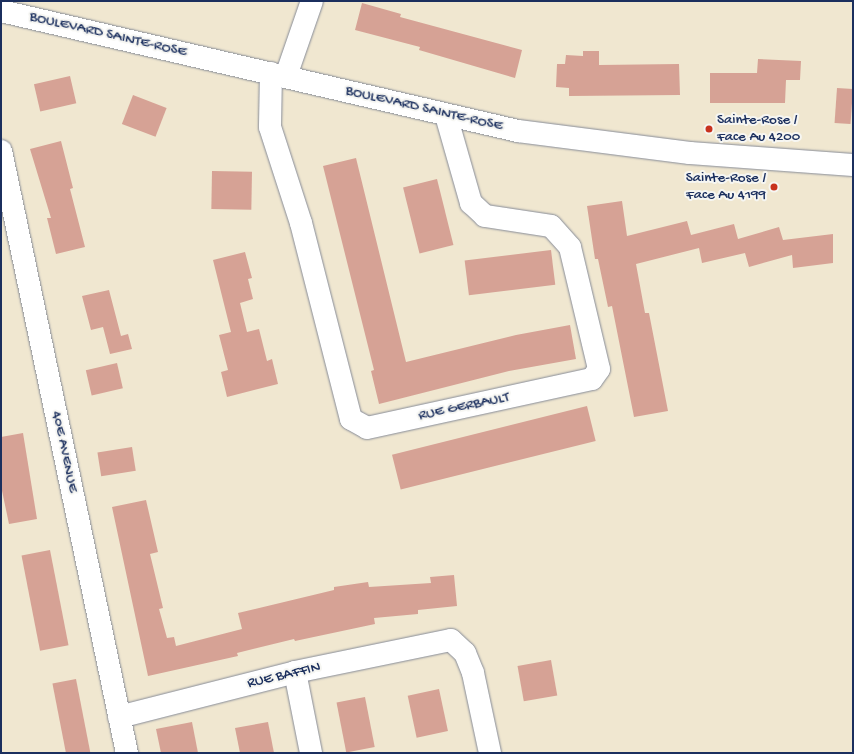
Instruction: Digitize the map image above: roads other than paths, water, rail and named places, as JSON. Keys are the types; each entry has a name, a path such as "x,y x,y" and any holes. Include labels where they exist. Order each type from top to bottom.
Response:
{"street":[{"path":"279,75 312,1"},
{"name":"BOULEVARD SAINTE-ROSE","path":"1,11 518,131 690,153 853,165"},
{"name":"RUE GERBAULT","path":"279,75 270,127 301,223 351,419 367,428 592,379 600,369 570,247 551,226 485,216 471,203 446,115"},
{"name":"40E AVENUE","path":"1,151 127,753"},
{"name":"RUE BAFFIN","path":"120,717 295,672 451,640 465,652 473,673 490,753"},
{"path":"295,672 311,753"}],"place":[{"name":"Sainte-Rose / Face Au 4200","path":"709,129"},
{"name":"Sainte-Rose / Face Au 4199","path":"774,187"}]}
